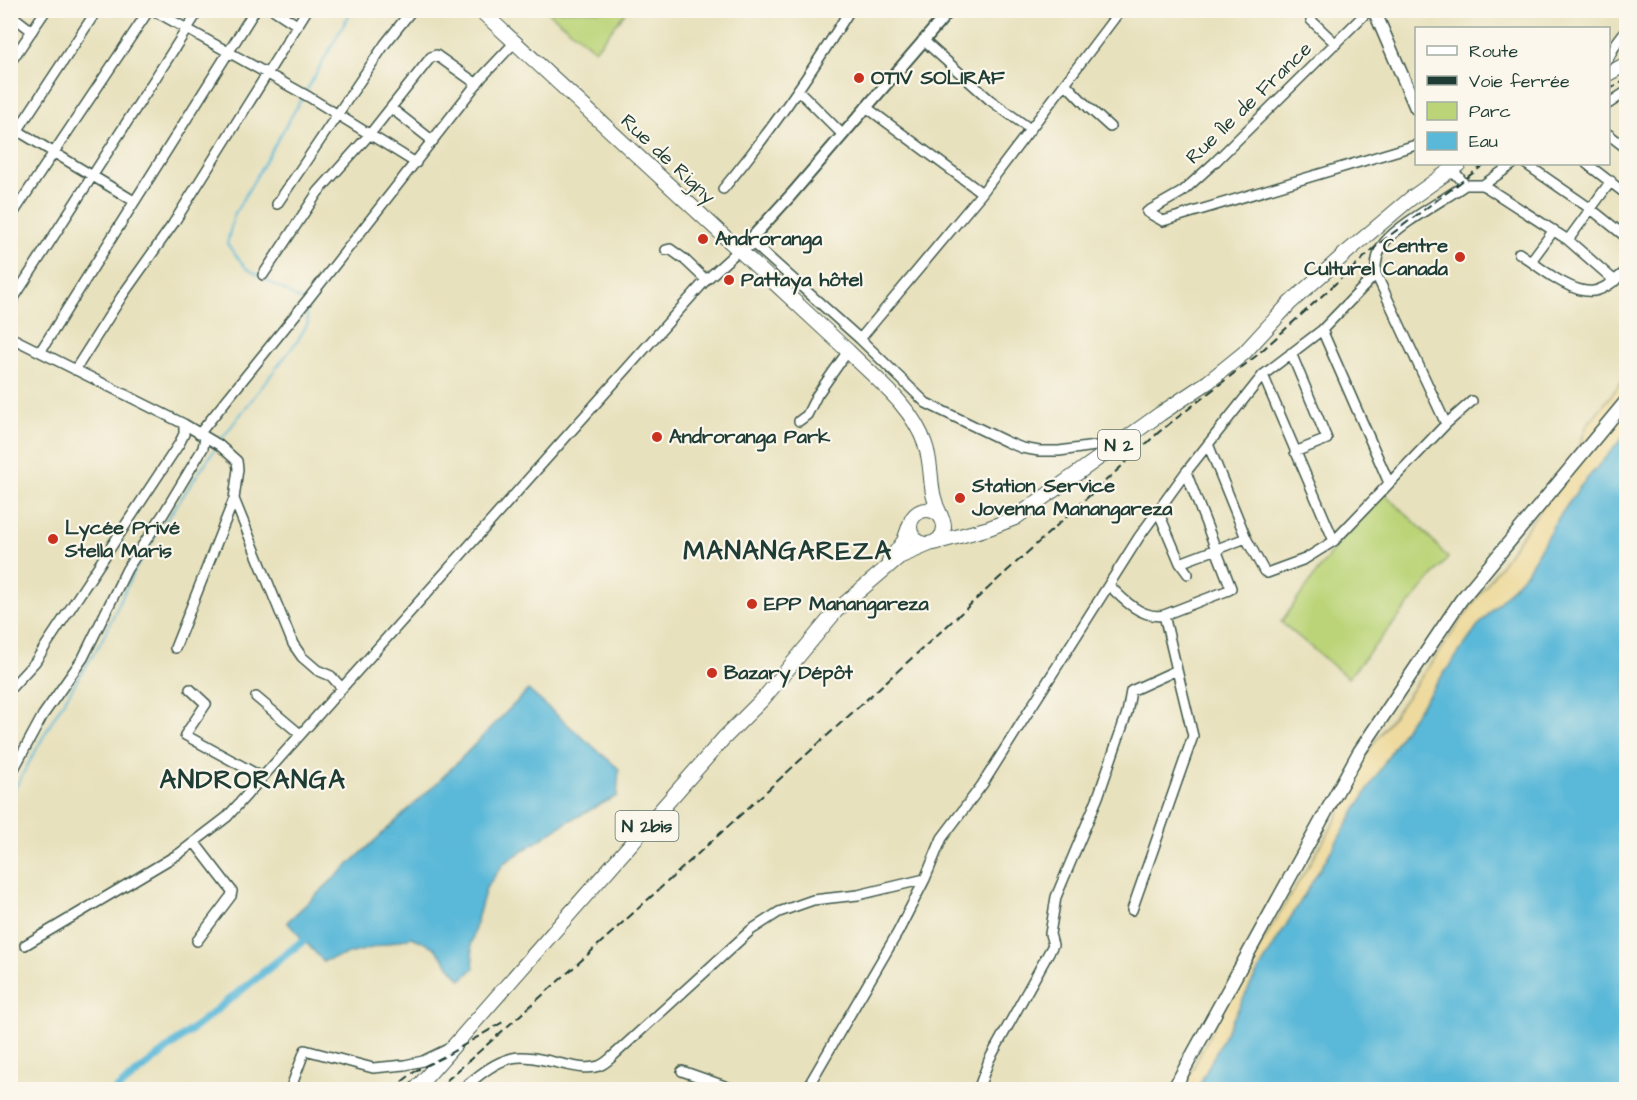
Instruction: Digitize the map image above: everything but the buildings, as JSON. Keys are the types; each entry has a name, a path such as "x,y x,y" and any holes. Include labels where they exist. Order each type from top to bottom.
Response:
{"main road":[{"name":"Rue de Rigny","path":"480,10 633,154 743,247 897,400 917,425 928,456 934,505 941,517"},
{"path":"1374,10 1415,106"},
{"path":"1610,73 1626,64"},
{"name":"N 2","path":"941,517 964,530 988,528 1015,518 1208,382 1244,353 1290,303 1444,168"},
{"path":"1173,1089 1359,752 1461,600 1626,401"},
{"path":"885,567 904,541 912,519 926,495 930,479"},
{"path":"931,510 941,517 943,532 933,543 920,543 915,540 909,530 912,519 919,511 931,510"},
{"path":"885,567 899,557 933,543 988,528"},
{"name":"N 2bis","path":"415,1089 456,1046 723,739 763,699 836,611 885,567"}],"street":[{"path":"10,63 46,10"},
{"path":"10,142 14,128 97,10"},
{"path":"10,218 151,10 309,97 416,163"},
{"path":"10,304 199,10"},
{"path":"40,352 255,10"},
{"path":"274,10 297,25"},
{"path":"75,370 122,296 173,224 307,10"},
{"path":"277,204 385,44 412,10"},
{"path":"723,189 758,147 850,10"},
{"path":"25,945 195,843 228,817 706,279 743,247 791,195 950,10"},
{"path":"860,339 982,193 1119,10"},
{"name":"Rue Île de France","path":"1369,10 1198,178 1182,192 1147,212 1163,221 1415,145"},
{"path":"10,14 32,31"},
{"path":"1311,20 1336,44"},
{"path":"1610,55 1626,30"},
{"path":"923,40 990,100 1030,129"},
{"path":"10,776 43,715 83,658 127,569 203,448 204,437 297,312 477,84 515,42"},
{"path":"263,275 318,192 370,134 431,57 436,55 477,84"},
{"path":"1065,83 1110,127"},
{"path":"798,90 842,134"},
{"path":"1610,103 1626,93"},
{"path":"866,107 982,193"},
{"path":"391,108 433,141"},
{"path":"14,128 134,201"},
{"path":"1610,136 1626,148"},
{"path":"1446,424 1376,274 1375,263 1383,244 1400,229 1465,186 1483,185 1512,165"},
{"path":"1527,165 1591,209 1626,237"},
{"path":"1588,165 1625,190"},
{"path":"1444,168 1458,176 1465,186"},
{"path":"1568,240 1611,181"},
{"path":"1483,185 1568,240 1615,281"},
{"path":"1532,261 1554,230"},
{"path":"743,247 755,244 860,339 926,403 1007,442 1039,451 1059,451 1123,442"},
{"path":"666,250 670,249 684,259 706,279"},
{"path":"1519,253 1566,284 1585,291 1597,291 1615,281 1626,271"},
{"path":"806,1089 870,983 925,879 942,838 982,784 1158,510 1263,375 1322,330 1376,274"},
{"path":"1322,330 1389,483"},
{"path":"10,337 184,424 219,446 237,461 234,499 175,648"},
{"path":"799,420 807,415 817,395 848,351"},
{"path":"1292,353 1327,439 1295,452"},
{"path":"1263,375 1334,541"},
{"path":"1208,444 1246,538 1267,573 1305,559 1334,541 1446,424 1472,401"},
{"path":"10,688 35,662 173,453 184,434 184,424"},
{"path":"1109,585 1126,602 1156,617 1231,588 1186,472"},
{"path":"234,499 293,644 302,657 342,687"},
{"path":"1158,510 1180,563 1188,574"},
{"path":"1180,563 1246,538"},
{"path":"1132,910 1193,736 1164,615"},
{"path":"978,1089 989,1060 1053,945 1050,934 1056,897 1098,797 1127,714 1131,691 1177,670"},
{"path":"190,689 206,704 185,735 262,777"},
{"path":"256,697 300,734"},
{"path":"195,843 232,891 231,896 197,941"},
{"path":"461,1089 494,1065 514,1057 535,1058 587,1068 600,1066 751,930 778,912 813,900 858,895 925,879"},
{"path":"290,1089 305,1050 373,1068 423,1061 456,1046"},
{"path":"682,1071 736,1089"}],"green space":[{"path":"547,11 627,11 595,50"},
{"path":"1385,494 1423,530 1448,558 1348,678 1281,622 1339,542"}],"sand":[{"path":"1626,377 1626,434 1579,488 1553,526 1528,570 1479,625 1407,725 1253,980 1197,1089 1182,1090 1221,1012 1336,820 1359,764 1574,462 1587,425"}],"water":[{"path":"1626,434 1626,1089 1197,1089 1253,980 1407,725 1479,625 1528,570 1553,526 1579,488"},
{"path":"528,690 619,769 617,796 567,822 504,863 486,888 471,944 474,968 461,980 434,947 412,937 323,961 287,922 438,782"}],"waterway":[{"path":"305,93 352,10"},
{"path":"302,98 234,215 227,244 246,268 302,301"},
{"path":"220,441 298,340 308,323 305,308"},
{"path":"10,797 56,714 101,642 134,571 217,446"},
{"path":"116,1090 304,940"}],"railway":[{"path":"1610,89 1626,80"},
{"path":"436,1090 572,969 1159,432 1256,356 1381,242 1484,165"},
{"path":"391,1090 417,1070 503,1022"}],"place":[{"name":"OTIV SOLIRAF","path":"859,78"},
{"name":"Androranga","path":"703,239"},
{"name":"Centre Culturel Canada","path":"1460,257"},
{"name":"Pattaya hôtel","path":"729,280"},
{"name":"Androranga Park","path":"657,437"},
{"name":"Station Service Jovenna Manangareza","path":"960,498"},
{"name":"Lycée Privé Stella Maris","path":"53,539"},
{"name":"EPP Manangareza","path":"752,604"},
{"name":"Bazary Dépôt","path":"712,673"}],"district":[{"name":"MANANGAREZA","path":"788,551"},
{"name":"ANDRORANGA","path":"253,780"}]}
